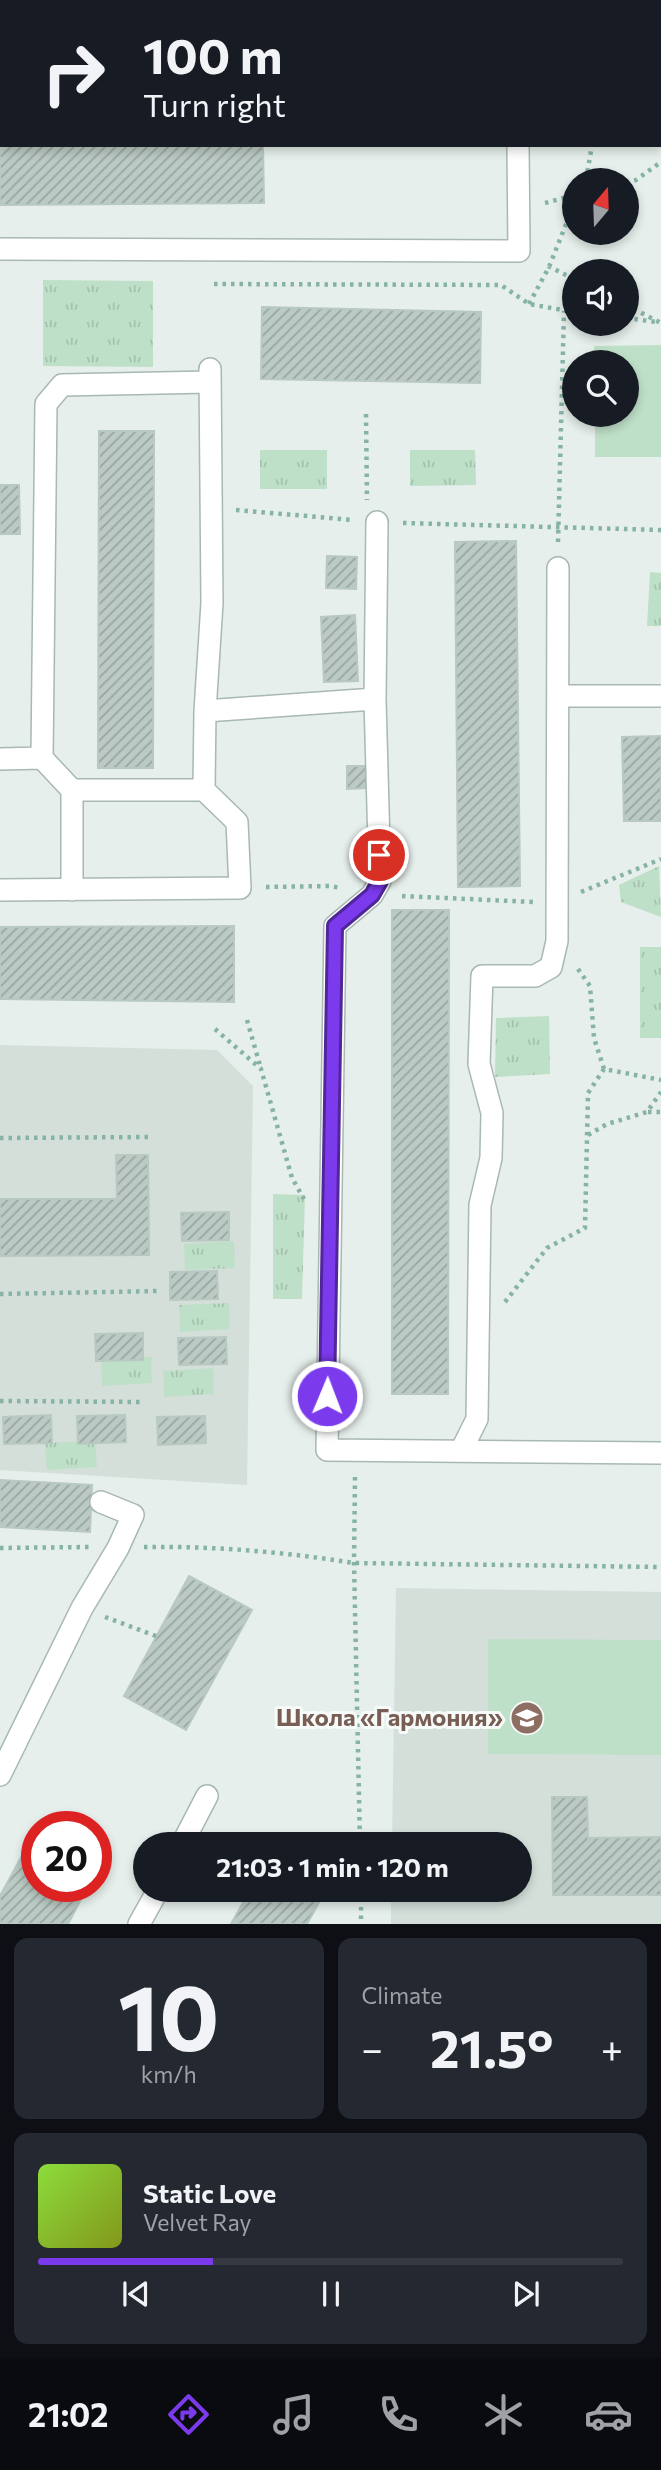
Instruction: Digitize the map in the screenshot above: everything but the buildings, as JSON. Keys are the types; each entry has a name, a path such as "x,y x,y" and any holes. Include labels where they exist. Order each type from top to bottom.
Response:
{"lane":[{"path":"0,249 519,251 518,147"},
{"path":"72,890 72,790 42,758 46,404 62,385 209,375 212,603 205,711 204,790"},
{"path":"377,522 375,699 380,881 372,895 335,926 327,1450 462,1449 661,1453"},
{"path":"462,1449 477,1419 480,1205 491,1158 492,1113 479,1064 482,976 535,976 551,967 557,940 558,568"},
{"path":"558,696 661,696"},
{"path":"205,711 375,699"},
{"path":"0,759 42,758"},
{"path":"0,890 240,888 237,822 204,790 72,790"},
{"path":"0,1775 82,1608 118,1548 132,1515 101,1502"},
{"path":"188,1832 208,1796"},
{"path":"139,1924 151,1902"}],"path":[{"path":"588,168 592,147"},
{"path":"639,178 661,162"},
{"path":"529,304 549,267 562,234"},
{"path":"519,251 562,273"},
{"path":"214,284 501,285 529,304 562,311"},
{"path":"639,312 661,323"},
{"path":"639,320 661,323"},
{"path":"558,568 563,336"},
{"path":"366,414 368,508 377,522"},
{"path":"211,508 377,522 661,530"},
{"path":"589,889 661,859"},
{"path":"557,940 590,986 594,1038 604,1069"},
{"path":"247,1020 292,1178 305,1200"},
{"path":"215,1029 261,1069"},
{"path":"604,1069 661,1080"},
{"path":"478,1338 547,1248 585,1228 588,1093 604,1069"},
{"path":"647,1112 661,1092"},
{"path":"588,1135 607,1124 647,1112 661,1112"},
{"path":"0,1138 151,1137"},
{"path":"0,1294 158,1291"},
{"path":"0,1401 144,1402"},
{"path":"355,1451 354,1563 360,1832"},
{"path":"0,1548 194,1546 354,1563 661,1567"},
{"path":"82,1608 156,1636"},
{"path":"361,1902 361,1924"}],"shaded area":[{"path":"0,1045 217,1050 253,1086 247,1485 0,1470"},
{"name":"Школа «Гармония»","path":"396,1588 661,1592 661,1924 391,1924 391,1902 532,1902 532,1832 392,1832"}],"green space":[{"path":"43,280 153,281 153,367 43,366"},
{"path":"661,345 661,457 595,457 595,427 639,427 639,350 594,350 594,346"},
{"path":"260,450 327,450 327,489 260,489"},
{"path":"410,450 475,450 476,485 410,486"},
{"path":"650,572 661,573 661,626 647,626"},
{"path":"659,866 661,917 621,902 619,885"},
{"path":"640,947 661,947 661,1038 640,1038"},
{"path":"549,1016 550,1074 495,1077 496,1018"},
{"path":"273,1194 305,1195 302,1299 273,1299"},
{"path":"234,1241 235,1268 185,1270 184,1244"},
{"path":"229,1303 230,1329 180,1332 179,1305"},
{"path":"151,1357 152,1383 102,1386 101,1359"},
{"path":"213,1368 214,1394 164,1397 163,1371"},
{"path":"95,1441 97,1467 47,1470 45,1443"},
{"path":"488,1639 661,1640 661,1755 488,1754"}],"place":[{"name":"Школа «Гармония»","path":"527,1718"}],"route":[{"path":"327,1396 335,926 372,895 380,881 379,855"}]}
